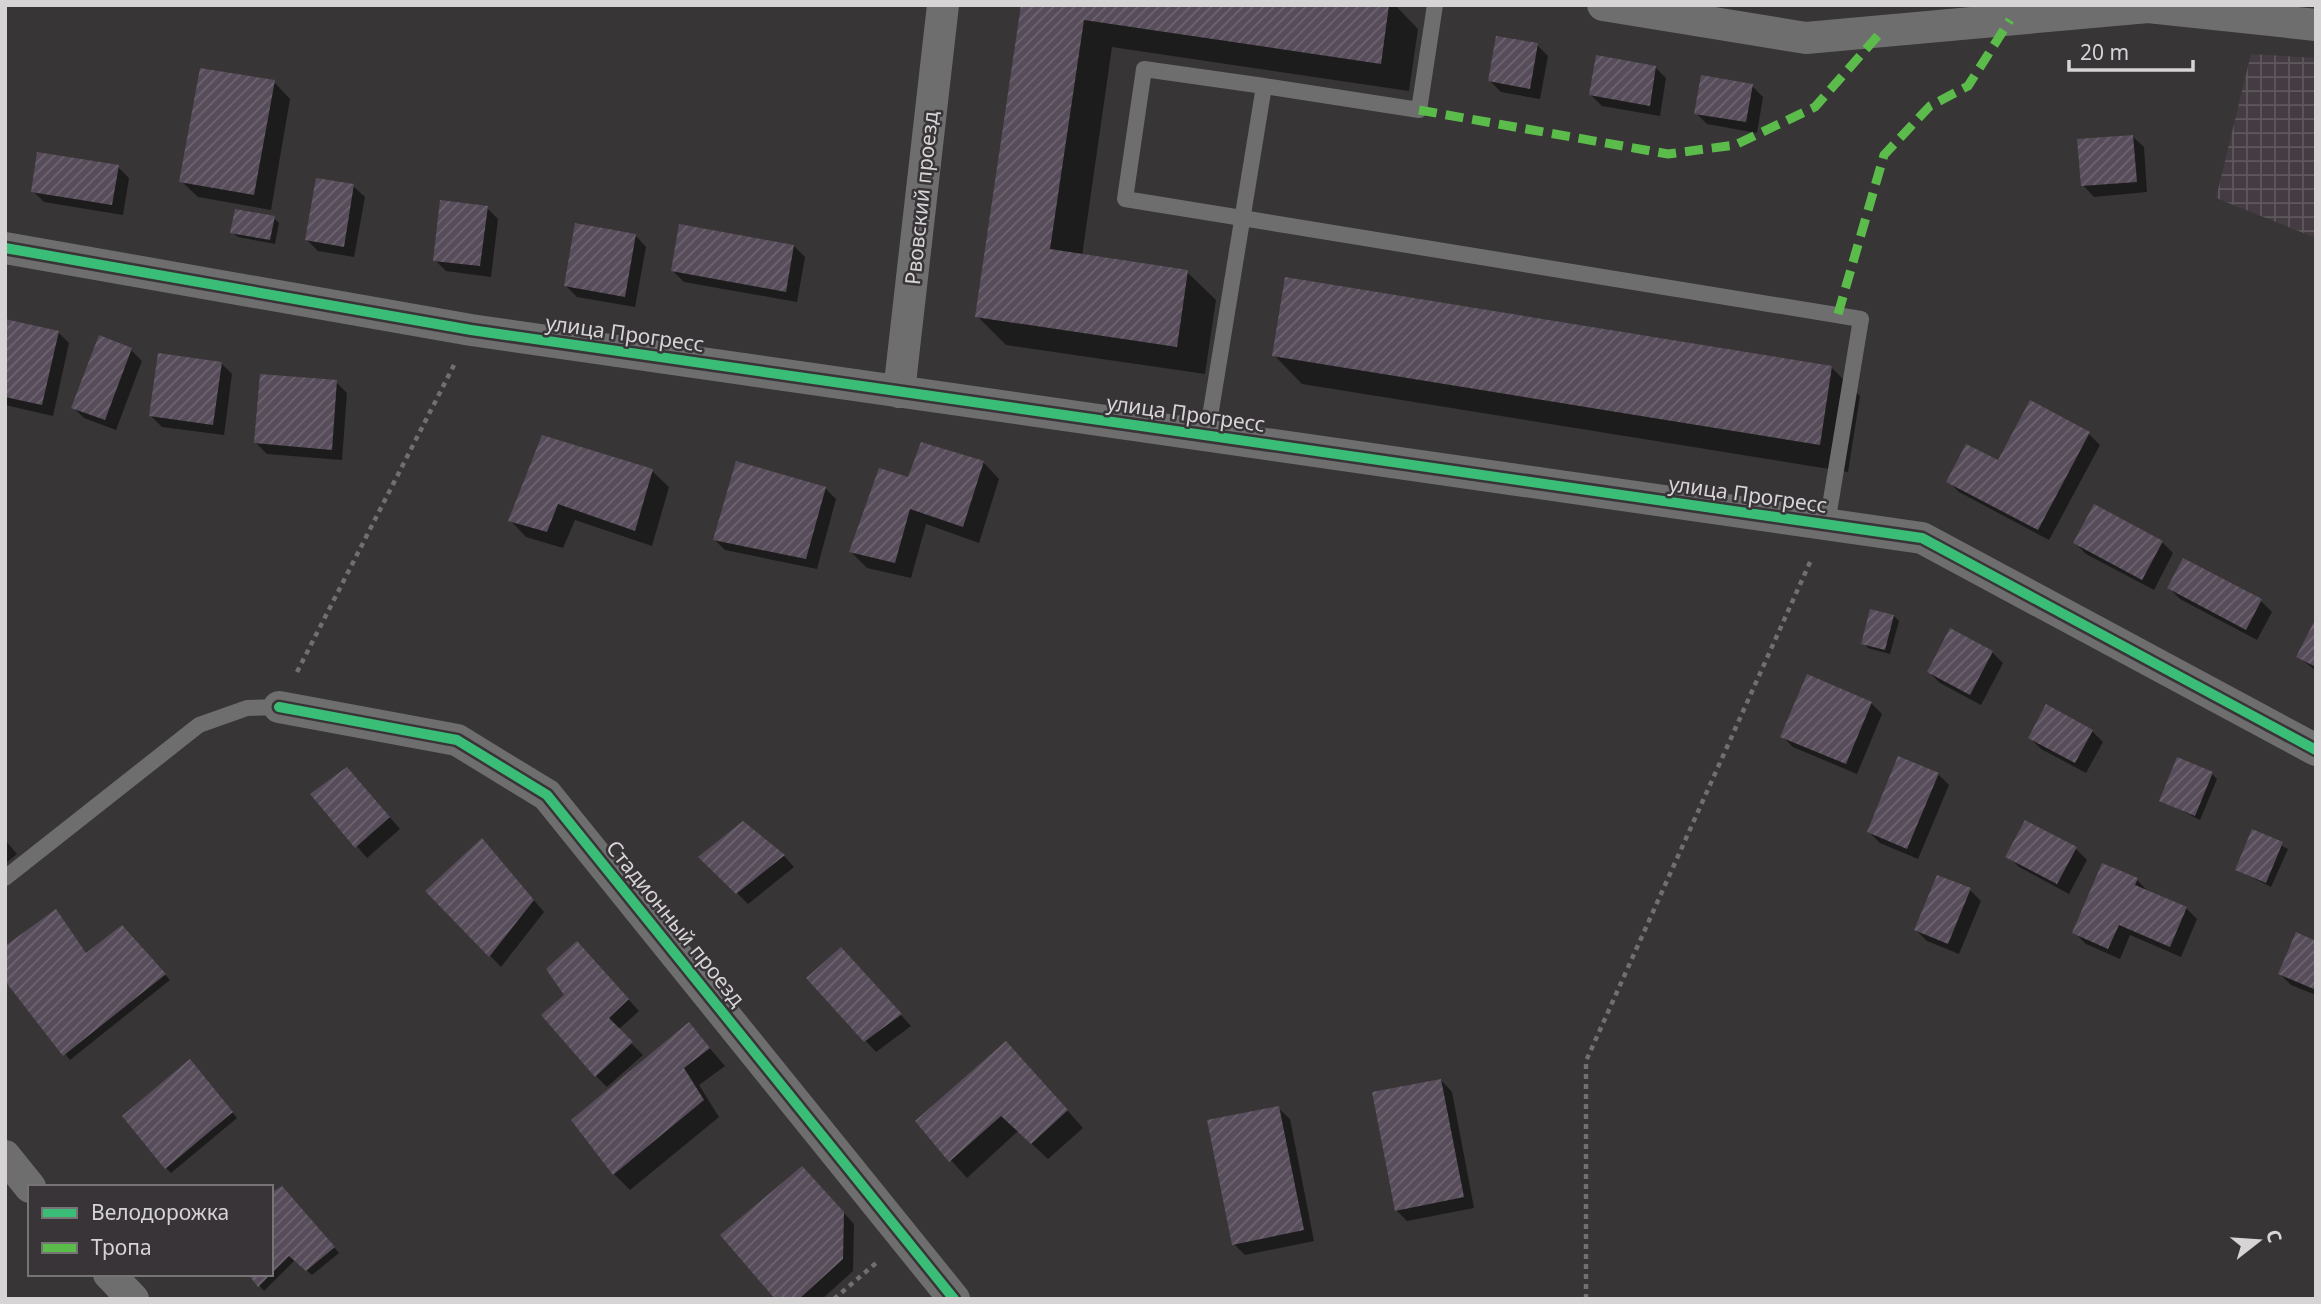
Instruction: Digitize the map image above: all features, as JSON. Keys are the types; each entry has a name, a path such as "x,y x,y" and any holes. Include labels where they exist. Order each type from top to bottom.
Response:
{"street":[{"name":"Рвовский проезд","path":"900,391 943,5"},
{"path":"1603,5 1806,38 2148,7 2316,25"},
{"name":"улица Прогресс","path":"5,247 471,330 1922,538 2316,750"},
{"name":"Стадионный проезд","path":"279,707 457,740 547,795 954,1299"},
{"path":"5,1156 28,1185"},
{"path":"111,1276 133,1299"}],"lane":[{"path":"1435,5 1419,110 1144,69 1125,198 1861,318 1827,524"},
{"path":"1207,435 1245,216 1264,86"},
{"path":"5,878 199,725 247,708 279,707"}],"path":[{"path":"279,707 471,330"},
{"path":"1586,1299 1586,1061 1827,524"},
{"path":"834,1299 906,1238"}],"shaded area":[{"path":"2251,54 2316,58 2316,238 2216,198"}],"building":[{"path":"1021,5 1389,5 1381,64 1084,20 1050,249 1188,270 1177,347 975,317"},
{"path":"1496,36 1538,43 1530,89 1488,81"},
{"path":"1596,55 1656,66 1650,106 1589,95"},
{"path":"200,68 275,80 254,195 179,182"},
{"path":"1701,75 1753,84 1746,122 1694,114"},
{"path":"2133,135 2137,182 2081,186 2077,139"},
{"path":"37,152 119,165 112,205 31,192"},
{"path":"316,178 354,184 344,247 305,240"},
{"path":"440,200 488,206 480,266 433,261"},
{"path":"235,209 275,216 270,240 230,233"},
{"path":"575,223 636,234 625,297 564,286"},
{"path":"679,224 794,245 786,292 671,271"},
{"path":"1285,277 1832,366 1820,445 1272,356"},
{"path":"5,319 59,331 42,405 5,397"},
{"path":"99,335 132,348 105,420 71,408"},
{"path":"158,353 222,362 213,425 149,416"},
{"path":"260,374 337,380 332,450 254,443"},
{"path":"2030,400 2090,432 2038,530 1946,482 1966,444 1998,460"},
{"path":"542,435 653,469 635,531 558,504 547,532 508,521"},
{"path":"921,442 984,461 963,527 910,509 895,563 849,552 879,468 908,477"},
{"path":"736,461 826,487 806,559 713,540"},
{"path":"2094,504 2163,541 2142,580 2073,543"},
{"path":"2183,558 2262,599 2246,630 2167,588"},
{"path":"1870,609 1894,615 1885,650 1861,644"},
{"path":"2316,618 2316,667 2296,657"},
{"path":"1950,628 1993,651 1970,695 1927,672"},
{"path":"1807,674 1872,702 1846,764 1780,737"},
{"path":"2046,704 2093,730 2075,763 2028,738"},
{"path":"1898,756 1939,773 1907,849 1867,832"},
{"path":"2177,757 2213,772 2195,816 2159,801"},
{"path":"347,767 390,817 355,848 310,794"},
{"path":"2025,820 2077,847 2057,884 2005,857"},
{"path":"743,821 785,855 736,894 698,857"},
{"path":"2252,829 2283,842 2266,883 2235,870"},
{"path":"482,838 534,900 489,957 425,891"},
{"path":"2102,863 2138,878 2135,885 2187,907 2170,947 2119,925 2108,949 2072,933"},
{"path":"1937,875 1971,888 1948,944 1914,930"},
{"path":"56,909 86,953 122,925 166,974 63,1056 5,981 5,946"},
{"path":"2296,932 2316,941 2316,990 2278,974"},
{"path":"577,941 629,999 609,1018 633,1042 595,1077 541,1015 564,995 546,969"},
{"path":"841,947 902,1014 864,1042 806,978"},
{"path":"689,1022 710,1048 684,1068 704,1100 613,1175 571,1120"},
{"path":"1006,1041 1068,1110 1031,1144 1001,1116 949,1162 915,1121"},
{"path":"190,1059 233,1112 165,1169 122,1116"},
{"path":"1441,1079 1464,1197 1395,1211 1372,1092"},
{"path":"1279,1106 1304,1230 1232,1245 1207,1120"},
{"path":"802,1166 844,1212 843,1259 799,1299 775,1299 720,1235"},
{"path":"282,1186 335,1247 306,1271 289,1256 273,1272 273,1192"},
{"path":"250,1276 269,1276 258,1287"}],"marked path":[{"path":"1838,314 1884,155 1930,106 1968,86 2010,20"},
{"path":"1419,110 1668,154 1735,145 1815,107 1881,32"}],"cycle path":[{"path":"5,248 471,330 1922,538 2316,750"},
{"path":"279,707 457,740 547,795 954,1299"}]}
